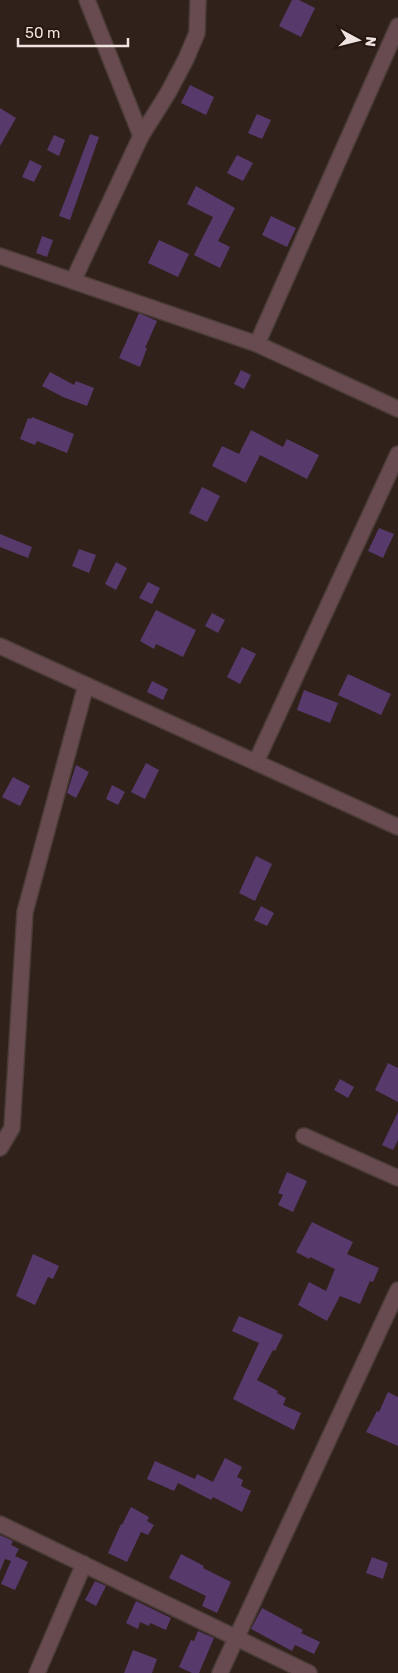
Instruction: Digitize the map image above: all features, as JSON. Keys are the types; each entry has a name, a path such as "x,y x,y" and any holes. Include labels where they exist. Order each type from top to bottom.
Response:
{"street":[{"path":"87,0 141,136"},
{"path":"73,281 141,136 168,93 186,59 197,33 198,0"},
{"path":"257,344 398,26"},
{"path":"0,256 257,344 398,409"},
{"path":"256,762 398,454"},
{"path":"0,646 398,827"},
{"path":"0,1148 12,1128 25,912 86,685"},
{"path":"304,1136 398,1178"},
{"path":"220,1673 398,1290"},
{"path":"0,1524 309,1673"},
{"path":"37,1673 84,1564"}],"building":[{"path":"292,0 299,0 315,8 301,37 279,26"},
{"path":"190,85 214,97 206,115 181,103"},
{"path":"0,108 16,118 0,146"},
{"path":"257,114 271,120 262,139 248,133"},
{"path":"90,134 99,137 70,220 59,216"},
{"path":"54,135 65,140 59,156 47,150"},
{"path":"237,155 253,163 243,181 227,173"},
{"path":"30,160 42,166 34,182 22,177"},
{"path":"196,186 235,208 218,241 230,247 220,268 194,255 213,217 187,204"},
{"path":"271,216 296,228 287,247 262,235"},
{"path":"42,236 53,240 47,257 36,253"},
{"path":"159,240 189,254 178,277 148,263"},
{"path":"139,313 157,321 145,348 147,348 140,367 119,358"},
{"path":"241,370 251,375 244,389 234,384"},
{"path":"50,372 74,385 76,381 94,388 87,406 63,397 42,386"},
{"path":"32,417 74,434 67,453 37,441 35,445 20,439 28,418 31,419"},
{"path":"251,430 283,447 287,439 319,455 307,479 260,455 246,483 212,466 222,446 239,454"},
{"path":"202,487 220,496 207,522 189,513"},
{"path":"379,528 394,534 383,558 368,551"},
{"path":"0,534 32,547 28,558 0,547"},
{"path":"79,549 96,555 89,573 72,566"},
{"path":"116,562 127,568 116,590 105,584"},
{"path":"148,582 160,588 152,604 139,598"},
{"path":"156,610 196,630 183,657 156,644 154,649 140,641"},
{"path":"212,613 225,620 218,633 205,626"},
{"path":"242,647 256,654 240,684 227,677"},
{"path":"348,674 391,694 381,715 338,695"},
{"path":"152,681 168,689 163,700 147,692"},
{"path":"304,690 338,703 330,723 297,710"},
{"path":"146,763 159,770 145,799 131,792"},
{"path":"76,765 89,772 76,798 67,793"},
{"path":"13,777 30,786 20,806 2,797"},
{"path":"112,785 125,792 118,805 106,799"},
{"path":"256,856 272,864 255,901 239,893"},
{"path":"261,906 274,913 267,926 254,920"},
{"path":"388,1063 398,1068 398,1102 375,1090"},
{"path":"340,1079 354,1087 348,1098 334,1090"},
{"path":"398,1112 398,1140 393,1150 382,1145"},
{"path":"287,1172 307,1181 293,1212 278,1205 283,1195 278,1193"},
{"path":"312,1222 353,1242 347,1254 379,1268 373,1282 370,1281 360,1304 340,1296 327,1321 298,1305 309,1282 326,1291 335,1269 296,1252"},
{"path":"33,1254 59,1266 53,1279 48,1277 35,1305 16,1296"},
{"path":"239,1316 283,1335 257,1380 278,1391 277,1393 286,1398 283,1405 301,1413 294,1430 233,1399 259,1343 232,1331"},
{"path":"388,1392 398,1397 398,1446 366,1432 377,1411 379,1412"},
{"path":"225,1458 242,1467 237,1477 243,1480 241,1486 251,1491 242,1512 213,1497 211,1500 178,1483 174,1491 147,1479 155,1461 195,1479 197,1474 213,1482"},
{"path":"131,1507 149,1517 147,1521 154,1525 148,1535 141,1532 127,1562 108,1553"},
{"path":"0,1535 13,1541 11,1545 19,1549 15,1556 28,1562 15,1590 1,1584 11,1561 5,1559 0,1571"},
{"path":"181,1554 231,1582 217,1613 202,1606 206,1596 169,1578"},
{"path":"372,1557 388,1563 383,1579 366,1573"},
{"path":"95,1581 106,1586 96,1606 85,1600"},
{"path":"136,1601 171,1618 166,1630 150,1623 149,1626 140,1622 138,1629 126,1623"},
{"path":"262,1608 303,1630 301,1633 320,1642 314,1654 295,1645 292,1651 251,1629"},
{"path":"198,1631 214,1638 199,1673 192,1673 179,1667 191,1640 194,1641"},
{"path":"133,1650 157,1659 152,1673 124,1673"}]}
